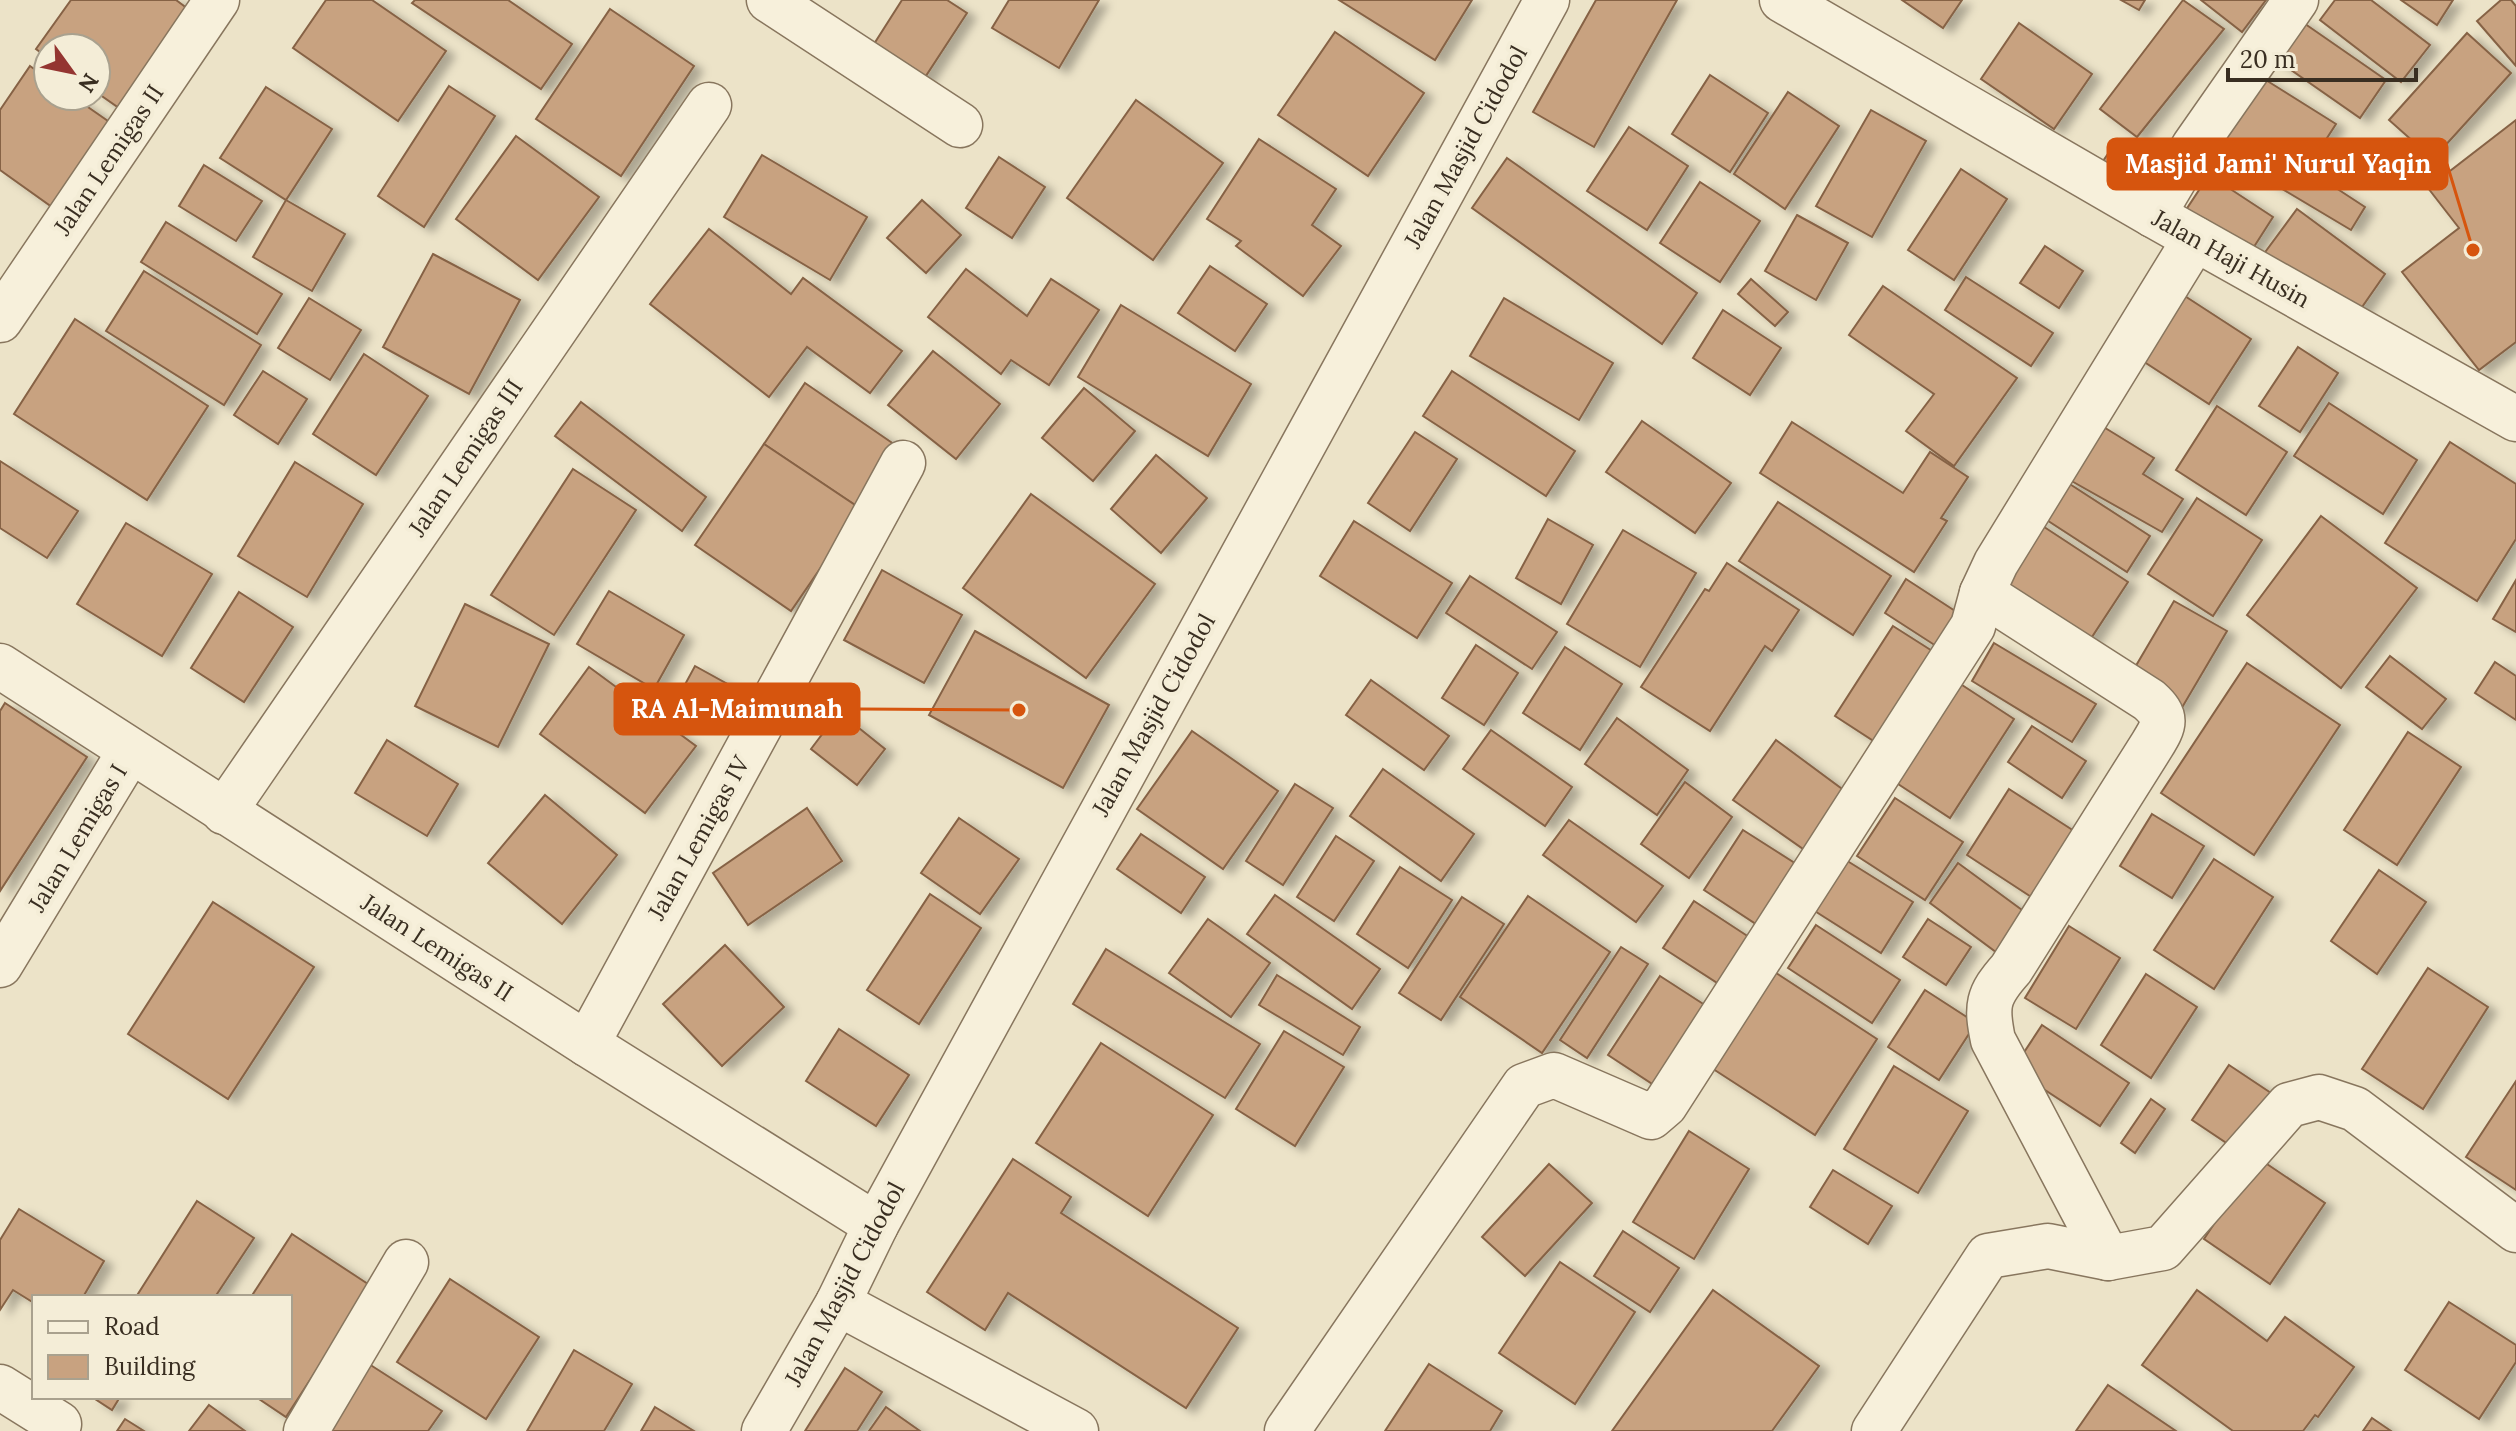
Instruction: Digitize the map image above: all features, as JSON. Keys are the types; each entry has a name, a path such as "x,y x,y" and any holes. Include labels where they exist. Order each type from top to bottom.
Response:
{"street":[{"name":"Jalan Lemigas II","path":"0,320 217,0"},
{"path":"769,0 960,125"},
{"name":"Jalan Masjid Cidodol","path":"764,1431 838,1303 876,1225 1547,0"},
{"name":"Jalan Haji Husin","path":"1782,0 2195,239 2516,419"},
{"path":"2153,215 2194,146 2296,0"},
{"name":"Jalan Lemigas III","path":"224,812 709,105"},
{"path":"1287,1431 1524,1086 1554,1075 1651,1117 1659,1113 1973,626 1982,593 1996,563 2195,239"},
{"name":"Jalan Lemigas IV","path":"587,1044 903,463"},
{"path":"1982,593 2149,700 2163,713 2165,724 2159,735 2011,969 1995,987 1987,1009 1993,1040 2108,1258"},
{"name":"Jalan Lemigas II","path":"0,666 587,1044 876,1225"},
{"name":"Jalan Lemigas I","path":"0,965 130,751"},
{"path":"1874,1431 1988,1256 2048,1246 2108,1258 2163,1248 2289,1105 2319,1097 2355,1109 2516,1230"},
{"path":"306,1431 406,1262"},
{"path":"838,1303 1076,1431"},
{"path":"0,1387 59,1424 55,1431"}],"building":[{"path":"71,0 176,0 188,9 119,108 112,103 112,32 48,32"},
{"path":"326,0 372,0 446,51 398,121 293,48"},
{"path":"415,0 508,0 572,44 541,89 412,3"},
{"path":"902,0 947,0 967,13 918,88 867,55"},
{"path":"1009,0 1099,0 1059,68 992,28"},
{"path":"1339,0 1472,0 1435,60"},
{"path":"1596,0 1677,0 1594,147 1533,112"},
{"path":"1902,0 1962,0 1943,28"},
{"path":"2121,0 2145,0 2139,10"},
{"path":"2183,0 2224,29 2137,137 2100,109"},
{"path":"2201,0 2266,0 2242,32"},
{"path":"2335,0 2371,0 2430,45 2401,82 2320,20"},
{"path":"2401,0 2453,0 2437,25"},
{"path":"2501,0 2511,0 2516,6 2516,66 2477,21"},
{"path":"610,9 694,66 621,176 536,119"},
{"path":"2298,19 2386,80 2360,118 2271,56"},
{"path":"2019,23 2092,74 2054,129 1981,79"},
{"path":"1335,32 1424,93 1368,176 1278,115"},
{"path":"2467,33 2511,73 2433,159 2389,120"},
{"path":"30,66 32,112 95,112 118,128 59,212 0,170 0,110"},
{"path":"2253,72 2336,124 2307,169 2365,207 2351,230 2207,144"},
{"path":"1710,75 1768,113 1730,172 1672,134"},
{"path":"449,86 495,116 424,227 378,196"},
{"path":"266,87 332,129 286,200 220,158"},
{"path":"1788,92 1839,126 1785,209 1734,174"},
{"path":"1136,100 1223,163 1153,260 1067,198"},
{"path":"1871,110 1926,141 1872,237 1816,206"},
{"path":"2516,120 2516,342 2479,370 2402,272 2459,228 2428,188"},
{"path":"1629,127 1688,166 1647,230 1587,191"},
{"path":"516,136 599,197 538,280 456,219"},
{"path":"1259,139 1336,189 1312,225 1341,246 1303,296 1236,246 1241,241 1207,219"},
{"path":"2118,139 2167,171 2151,197 2101,164"},
{"path":"762,155 867,217 830,280 724,217"},
{"path":"999,157 1045,187 1012,238 966,208"},
{"path":"1507,158 1697,293 1662,344 1472,208"},
{"path":"204,165 262,201 236,241 179,206"},
{"path":"1961,169 2007,199 1954,280 1908,250"},
{"path":"2209,175 2273,217 2243,264 2178,222"},
{"path":"1700,182 1760,221 1720,282 1660,243"},
{"path":"286,200 345,234 312,291 253,257"},
{"path":"922,200 961,235 926,273 887,238"},
{"path":"2297,209 2385,274 2353,320 2263,255"},
{"path":"1797,215 1848,243 1816,300 1765,271"},
{"path":"166,222 282,294 257,334 141,262"},
{"path":"709,229 791,294 803,278 902,351 870,393 807,347 769,397 650,304"},
{"path":"2045,246 2083,271 2059,308 2020,283"},
{"path":"433,254 520,300 469,394 383,347"},
{"path":"1210,266 1267,304 1235,351 1178,313"},
{"path":"966,269 1027,316 1051,279 1099,310 1049,385 1011,360 1001,374 928,317"},
{"path":"144,271 261,345 224,405 106,331"},
{"path":"1966,277 2053,333 2031,366 1945,310"},
{"path":"1751,279 1788,312 1775,326 1738,294"},
{"path":"1883,286 2017,378 1954,466 1906,431 1934,394 1849,335"},
{"path":"2174,289 2251,339 2209,404 2132,354"},
{"path":"309,298 361,330 330,380 278,348"},
{"path":"1504,298 1613,363 1579,420 1470,356"},
{"path":"1121,305 1251,384 1208,456 1078,377"},
{"path":"1723,310 1781,348 1750,395 1693,358"},
{"path":"75,319 208,406 147,500 14,414"},
{"path":"2298,347 2338,373 2300,432 2259,406"},
{"path":"933,351 1000,404 956,459 888,405"},
{"path":"364,354 428,396 376,475 313,434"},
{"path":"263,371 307,399 278,444 234,415"},
{"path":"1452,371 1575,451 1546,496 1423,416"},
{"path":"805,383 901,449 861,509 764,444"},
{"path":"1084,388 1135,431 1093,481 1042,438"},
{"path":"581,402 706,497 682,531 555,436"},
{"path":"2329,403 2417,460 2383,514 2294,456"},
{"path":"2217,406 2287,452 2246,515 2176,470"},
{"path":"1642,421 1731,483 1695,533 1606,472"},
{"path":"1792,422 1903,493 1930,452 1968,477 1941,518 1947,521 1914,572 1760,473"},
{"path":"2102,426 2154,458 2143,474 2183,499 2162,532 2068,479"},
{"path":"1415,432 1457,459 1410,531 1368,503"},
{"path":"2450,442 2516,484 2516,539 2477,601 2385,543"},
{"path":"764,444 861,509 791,611 695,545"},
{"path":"1156,455 1207,498 1161,553 1111,509"},
{"path":"0,461 78,511 47,558 0,528"},
{"path":"295,462 363,504 307,597 238,556"},
{"path":"573,469 636,510 554,635 491,595"},
{"path":"2062,479 2150,536 2127,572 2039,515"},
{"path":"1031,494 1155,584 1086,678 963,588"},
{"path":"2197,498 2262,540 2213,616 2148,574"},
{"path":"1778,502 1891,576 1853,635 1739,561"},
{"path":"2321,516 2417,588 2341,688 2247,615"},
{"path":"1548,519 1593,545 1561,604 1516,578"},
{"path":"2032,519 2128,582 2086,646 1990,584"},
{"path":"1354,521 1452,583 1417,638 1320,576"},
{"path":"126,523 212,574 162,656 77,604"},
{"path":"1623,530 1696,573 1640,667 1567,624"},
{"path":"1727,563 1799,610 1772,651 1765,646 1710,731 1641,687 1705,589 1709,591"},
{"path":"882,570 962,615 924,683 844,640"},
{"path":"1470,576 1557,632 1532,669 1446,613"},
{"path":"1906,579 1972,622 1950,655 1885,613"},
{"path":"2516,580 2516,632 2493,619"},
{"path":"609,591 684,635 654,689 577,644"},
{"path":"239,592 293,627 244,702 191,668"},
{"path":"2174,601 2227,631 2180,711 2127,681"},
{"path":"465,604 549,644 498,747 415,706"},
{"path":"1893,626 1948,661 1889,751 1835,716"},
{"path":"975,631 1109,705 1063,788 929,715"},
{"path":"1994,643 2096,704 2072,742 1972,681"},
{"path":"1476,645 1518,673 1484,725 1442,698"},
{"path":"1565,647 1622,684 1580,750 1523,713"},
{"path":"2390,656 2446,699 2422,729 2366,687"},
{"path":"2495,662 2516,676 2516,720 2475,693"},
{"path":"2247,663 2340,725 2254,855 2161,793"},
{"path":"695,666 731,686 712,722 676,701"},
{"path":"589,667 696,746 645,813 540,734"},
{"path":"1371,680 1449,736 1424,770 1346,715"},
{"path":"1959,683 2014,719 1950,818 1895,782"},
{"path":"5,703 87,757 0,891 0,711"},
{"path":"839,712 885,749 857,785 811,749"},
{"path":"1617,718 1688,770 1657,815 1585,764"},
{"path":"2032,726 2086,761 2062,798 2008,762"},
{"path":"1491,730 1572,787 1545,826 1463,769"},
{"path":"1192,731 1278,791 1223,869 1137,809"},
{"path":"2408,732 2461,767 2397,865 2344,830"},
{"path":"387,740 458,784 427,836 355,793"},
{"path":"1776,740 1857,800 1816,858 1733,800"},
{"path":"1383,769 1474,834 1441,881 1350,816"},
{"path":"1685,782 1732,817 1689,878 1641,844"},
{"path":"1295,784 1333,808 1283,885 1246,861"},
{"path":"2009,789 2088,840 2045,906 1967,855"},
{"path":"545,795 617,855 562,924 488,863"},
{"path":"1895,798 1963,842 1925,900 1857,856"},
{"path":"807,808 842,861 748,925 713,873"},
{"path":"2152,814 2204,846 2172,898 2120,866"},
{"path":"959,818 1019,859 980,914 921,873"},
{"path":"1569,820 1663,886 1636,922 1543,855"},
{"path":"1743,830 1801,867 1762,928 1704,890"},
{"path":"1141,834 1205,877 1181,913 1117,869"},
{"path":"1336,836 1374,861 1334,921 1297,897"},
{"path":"1841,857 1913,902 1881,953 1810,908"},
{"path":"2214,859 2273,897 2214,989 2154,950"},
{"path":"1958,863 2037,921 2008,961 1930,903"},
{"path":"1400,867 1452,900 1408,968 1357,934"},
{"path":"2379,870 2426,902 2377,974 2331,941"},
{"path":"930,894 981,928 919,1024 867,990"},
{"path":"1275,895 1380,969 1352,1009 1247,934"},
{"path":"1528,896 1610,952 1542,1053 1460,997"},
{"path":"1462,897 1504,924 1441,1020 1399,993"},
{"path":"1694,901 1752,939 1722,986 1663,948"},
{"path":"213,902 314,967 228,1099 128,1034"},
{"path":"1208,919 1270,963 1231,1017 1169,973"},
{"path":"1928,919 1971,947 1946,985 1903,957"},
{"path":"1816,925 1900,980 1872,1023 1788,968"},
{"path":"2069,926 2120,958 2076,1029 2025,998"},
{"path":"725,945 784,1007 722,1066 663,1004"},
{"path":"1621,947 1648,964 1587,1058 1560,1040"},
{"path":"1106,949 1260,1044 1225,1098 1073,1004"},
{"path":"2428,968 2488,1007 2423,1109 2362,1069"},
{"path":"1770,969 1877,1039 1815,1135 1707,1065"},
{"path":"2146,974 2197,1007 2151,1078 2101,1045"},
{"path":"1277,975 1360,1027 1343,1055 1259,1005"},
{"path":"1660,976 1711,1009 1660,1089 1608,1055"},
{"path":"1925,990 1976,1023 1939,1080 1888,1047"},
{"path":"2042,1025 2129,1083 2100,1126 2013,1069"},
{"path":"839,1029 909,1075 876,1126 806,1081"},
{"path":"1284,1031 1344,1067 1295,1146 1236,1109"},
{"path":"1101,1043 1213,1115 1148,1216 1036,1143"},
{"path":"2229,1065 2274,1095 2237,1150 2192,1120"},
{"path":"1894,1066 1968,1111 1918,1193 1844,1149"},
{"path":"2516,1081 2516,1190 2466,1157"},
{"path":"2151,1099 2165,1109 2135,1153 2121,1143"},
{"path":"1689,1131 1749,1169 1694,1259 1633,1222"},
{"path":"2258,1158 2325,1203 2270,1284 2204,1239"},
{"path":"1013,1159 1071,1197 1061,1213 1238,1328 1186,1408 1008,1293 985,1330 927,1292"},
{"path":"1549,1164 1592,1203 1525,1276 1482,1237"},
{"path":"1833,1170 1892,1206 1868,1244 1810,1207"},
{"path":"197,1201 254,1238 216,1295 137,1295"},
{"path":"19,1209 104,1261 84,1295 32,1295 32,1302 13,1290 0,1310 0,1240"},
{"path":"1623,1231 1679,1268 1650,1312 1594,1276"},
{"path":"292,1234 371,1286 286,1417 259,1399 292,1399 292,1295 252,1295"},
{"path":"1560,1262 1635,1312 1575,1404 1499,1353"},
{"path":"450,1279 539,1337 486,1419 397,1362"},
{"path":"1713,1290 1819,1366 1772,1431 1612,1431"},
{"path":"2197,1290 2267,1341 2285,1317 2354,1367 2318,1417 2315,1415 2303,1431 2233,1431 2142,1365"},
{"path":"2449,1302 2516,1345 2516,1362 2479,1419 2405,1370"},
{"path":"574,1350 632,1384 604,1431 527,1431"},
{"path":"369,1364 442,1411 428,1431 325,1431"},
{"path":"1429,1364 1502,1411 1490,1431 1385,1431"},
{"path":"845,1368 882,1392 857,1431 805,1431"},
{"path":"2108,1385 2176,1431 2076,1431"},
{"path":"95,1399 119,1399 112,1410"},
{"path":"209,1405 245,1431 189,1431"},
{"path":"655,1407 694,1431 641,1431"},
{"path":"886,1407 920,1431 869,1431"},
{"path":"2372,1418 2391,1431 2363,1431"},
{"path":"125,1419 144,1431 117,1431"}],"place":[{"name":"Masjid Jami' Nurul Yaqin","path":"2473,250"},
{"name":"RA Al-Maimunah","path":"1019,710"}]}
